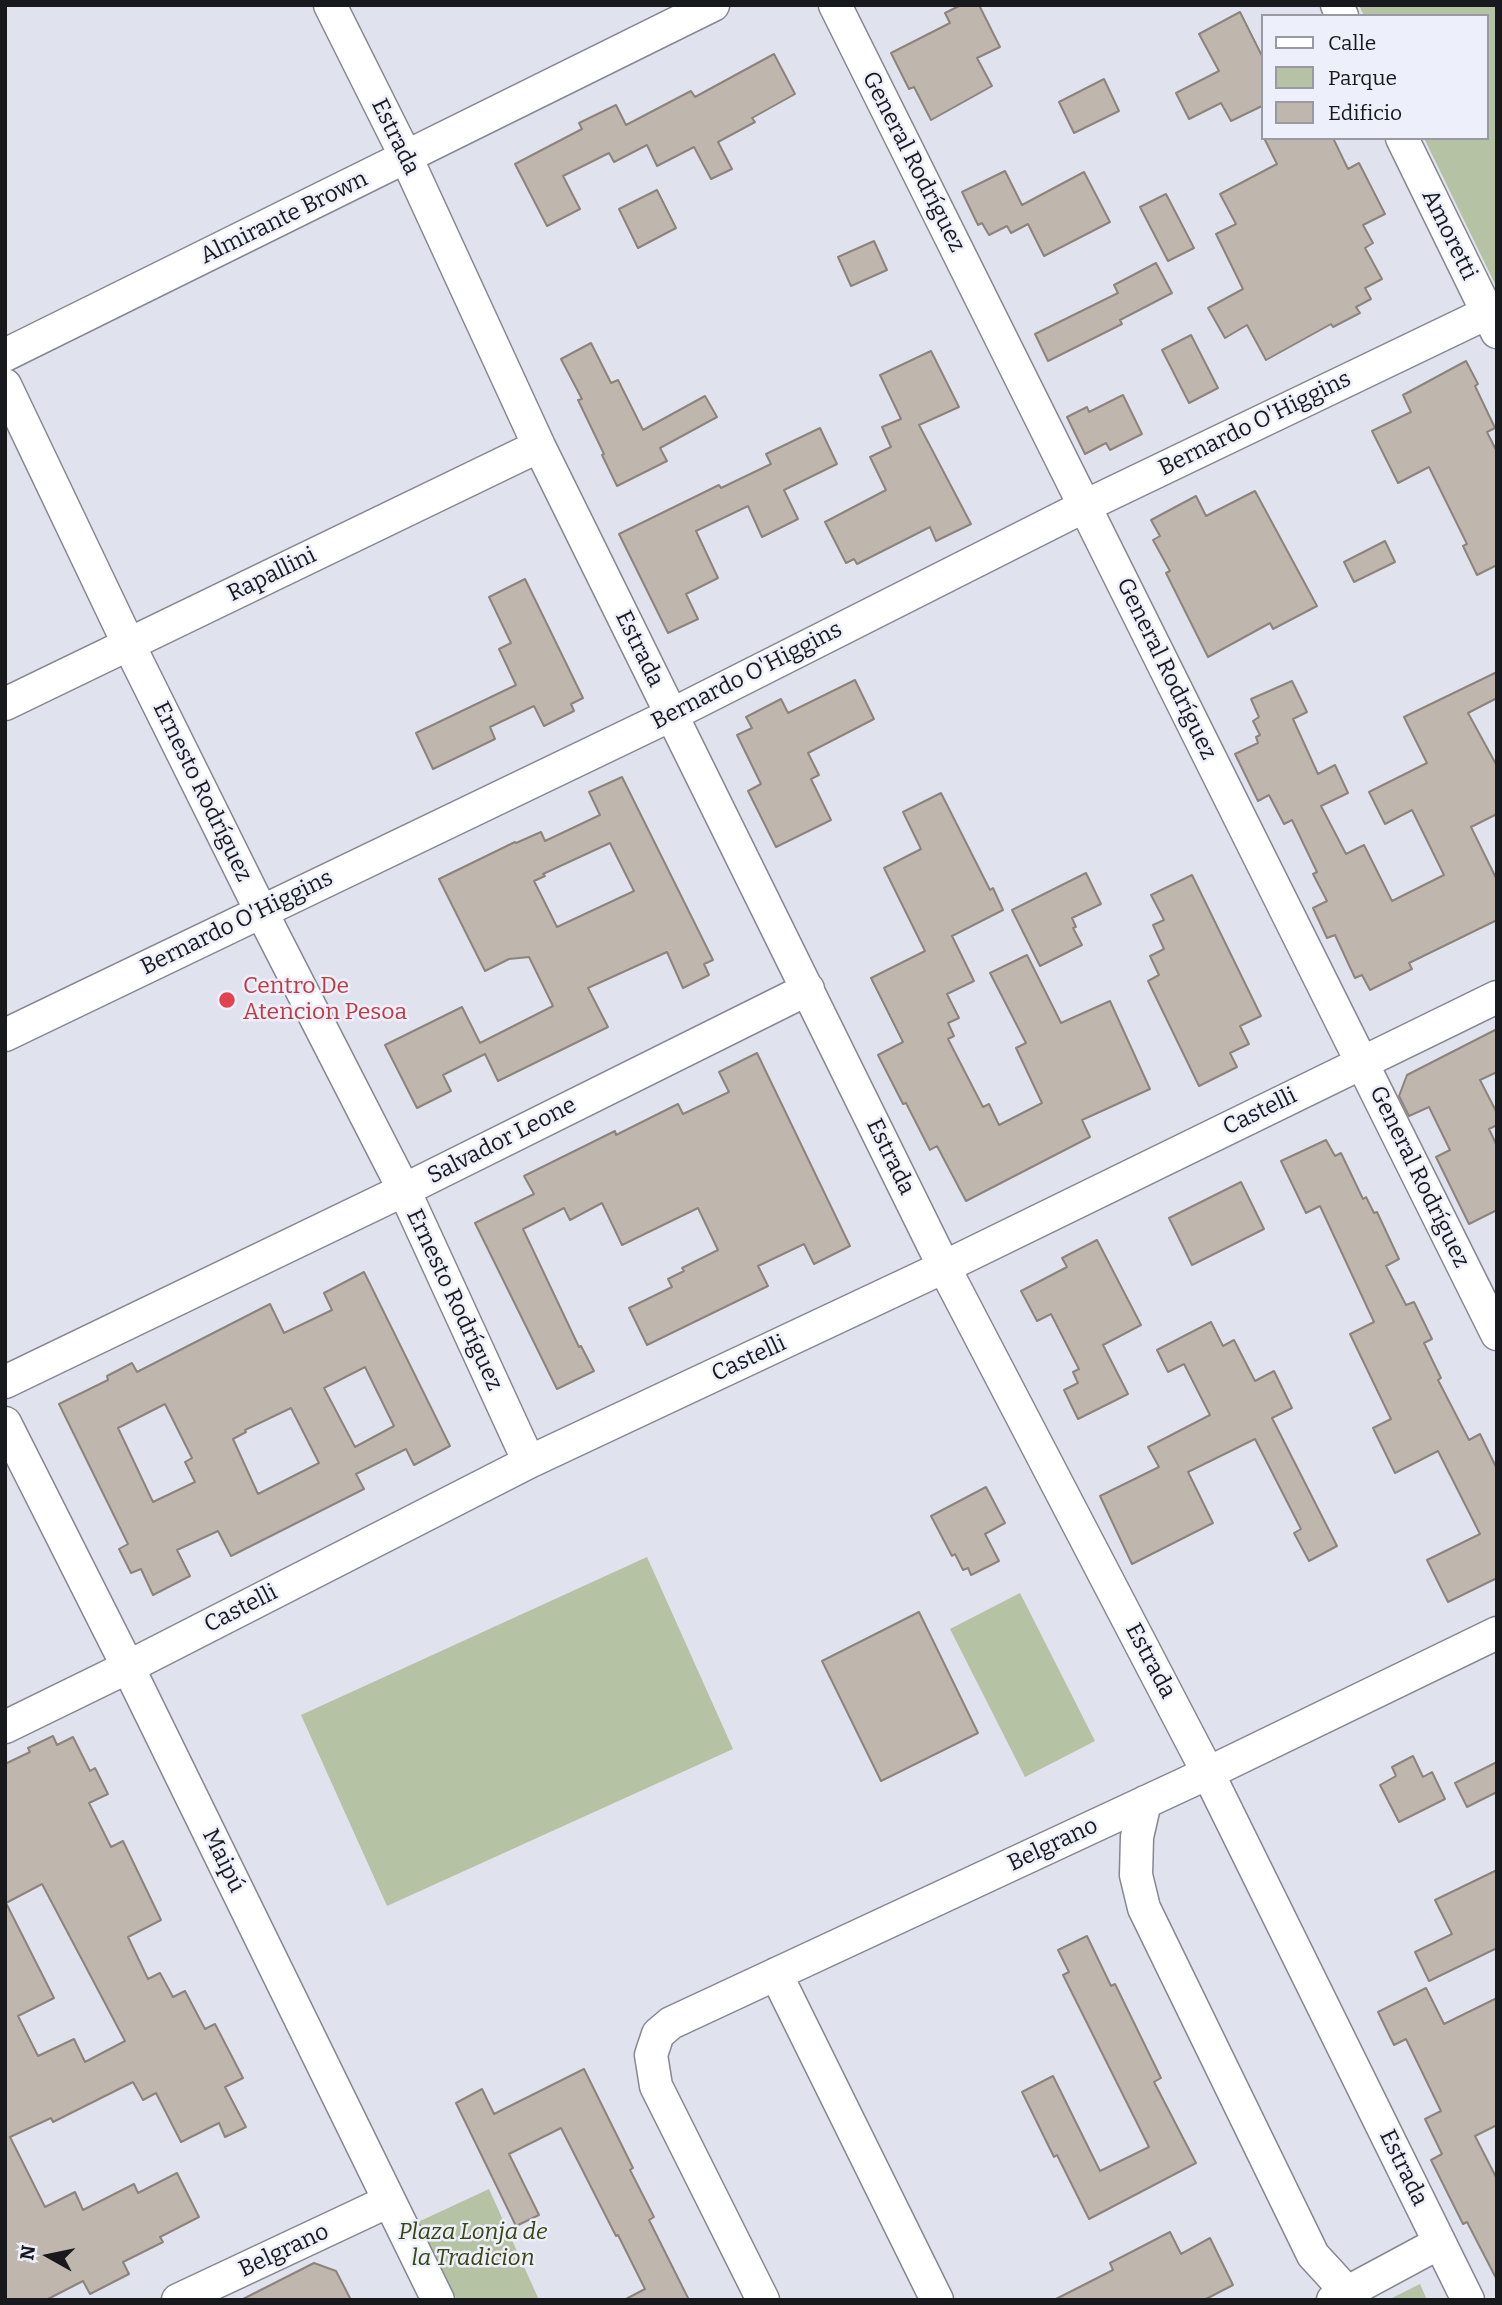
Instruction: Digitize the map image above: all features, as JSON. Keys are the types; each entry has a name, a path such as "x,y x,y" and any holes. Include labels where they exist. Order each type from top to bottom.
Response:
{"street":[{"name":"Estrada","path":"330,5 406,157 539,446 944,1267 1208,1773 1468,2300"},
{"name":"Almirante Brown","path":"5,355 713,5"},
{"name":"General Rodríguez","path":"835,5 1497,1334"},
{"name":"Amoretti","path":"1403,140 1492,322"},
{"name":"Bernardo O'Higgins","path":"5,1035 671,715 1085,506 1492,322"},
{"name":"Ernesto Rodríguez","path":"5,385 129,645 404,1190 529,1462"},
{"name":"Rapallini","path":"5,704 539,446"},
{"name":"Salvador Leone","path":"5,1382 404,1190 808,989"},
{"name":"Castelli","path":"5,1727 529,1462 944,1267 1497,997"},
{"name":"Maipú","path":"5,1423 439,2300"},
{"name":"Belgrano","path":"763,2300 656,2086 651,2055 658,2034 671,2023 1208,1773 1497,1633"},
{"path":"1145,1802 1136,1837 1136,1875 1144,1908 1312,2255 1340,2296 1439,2243"},
{"path":"776,1974 937,2300"},
{"name":"Belgrano","path":"178,2300 389,2202"}],"green space":[{"path":"1359,5 1497,5 1497,288 1425,140 1488,140 1488,14 1363,14"},
{"path":"647,1557 733,1749 387,1906 301,1715"},
{"path":"1020,1593 1095,1741 1025,1777 950,1629"},
{"name":"Plaza Lonja de la Tradicion","path":"489,2189 539,2300 457,2300 418,2222"},
{"path":"1420,2284 1427,2300 1388,2300"}],"building":[{"path":"961,5 979,5 1000,47 977,58 992,86 931,120 914,87 909,89 891,53 950,23 945,13"},
{"path":"1240,12 1260,52 1260,107 1231,121 1221,103 1189,119 1176,93 1219,71 1199,34"},
{"path":"774,54 795,94 752,118 755,122 718,142 732,169 711,179 694,147 657,166 647,145 614,162 609,153 563,176 580,209 547,226 515,164 582,129 579,123 616,105 626,125 691,91 695,97"},
{"path":"1104,79 1119,111 1074,133 1059,102"},
{"path":"1265,140 1334,140 1348,169 1359,163 1385,214 1363,225 1373,243 1365,248 1382,279 1365,288 1371,299 1356,307 1360,313 1333,327 1331,324 1266,360 1247,325 1225,338 1208,308 1243,289 1216,234 1236,224 1220,194 1277,164"},
{"path":"1005,171 1022,205 1084,172 1110,222 1044,256 1028,224 1011,233 1007,226 989,235 982,223 978,225 962,192"},
{"path":"657,190 676,228 638,248 619,209"},
{"path":"1166,194 1194,248 1168,261 1140,207"},
{"path":"874,241 887,270 851,286 838,257"},
{"path":"1156,263 1172,293 1120,320 1122,324 1048,361 1035,334 1118,293 1114,285"},
{"path":"1191,335 1218,388 1189,403 1162,350"},
{"path":"591,343 611,383 618,380 643,430 705,396 717,417 660,448 667,461 617,486 578,400 582,399 561,359"},
{"path":"931,351 959,407 919,425 971,524 936,541 930,527 857,564 854,559 846,563 825,522 886,490 870,457 891,447 882,427 901,419 880,375"},
{"path":"1466,361 1495,428 1487,432 1497,452 1497,565 1477,575 1463,546 1467,544 1429,467 1398,483 1372,431 1411,412 1403,395"},
{"path":"1123,395 1142,434 1110,450 1106,443 1085,454 1067,417 1087,407 1089,412"},
{"path":"820,428 837,464 784,490 798,519 762,537 748,506 696,531 718,578 686,594 698,619 668,633 619,534 719,485 721,488 771,464 766,454"},
{"path":"1255,491 1317,606 1273,629 1270,623 1208,657 1166,573 1170,571 1153,540 1160,536 1151,520 1196,496 1206,516"},
{"path":"1385,541 1395,562 1354,582 1344,562"},
{"path":"525,579 583,698 571,704 574,711 544,726 534,706 490,727 495,739 433,769 416,733 516,685 499,649 511,643 489,597"},
{"path":"1497,672 1497,698 1468,713 1497,766 1497,814 1471,827 1497,880 1497,920 1409,963 1412,969 1370,990 1362,975 1355,978 1335,935 1327,938 1313,908 1327,901 1313,874 1317,872 1292,820 1284,824 1269,795 1258,801 1235,754 1258,743 1256,737 1260,735 1253,721 1259,717 1251,699 1292,681 1307,712 1293,719 1318,774 1335,765 1348,793 1321,806 1346,854 1364,845 1392,901 1444,875 1412,810 1385,824 1369,792 1427,763 1404,717"},
{"path":"855,680 874,719 808,753 819,775 811,779 831,820 776,847 748,791 761,784 737,735 752,728 746,717 781,699 788,713"},
{"path":"622,777 713,960 704,964 709,975 683,988 667,952 588,988 608,1027 498,1081 485,1054 443,1075 451,1091 417,1108 385,1045 462,1007 480,1043 553,1006 529,957 509,959 485,971 439,879 515,842 541,832 545,841 600,815 589,792","holes":["610,843 634,891 557,927 534,881 545,876 543,874"]},
{"path":"941,793 990,890 993,888 1003,910 952,936 974,981 947,994 959,1018 948,1023 954,1036 948,1039 983,1107 989,1104 999,1125 1042,1103 1016,1048 1026,1043 990,973 1027,955 1061,1023 1110,1001 1150,1089 1082,1120 1090,1137 966,1201 937,1146 930,1150 878,1055 903,1042 871,978 925,951 884,868 921,849 903,812"},
{"path":"1086,873 1101,904 1072,918 1076,927 1073,928 1082,945 1040,966 1012,910"},
{"path":"1192,875 1261,1016 1240,1026 1249,1044 1230,1053 1237,1067 1199,1086 1148,981 1159,975 1150,956 1164,949 1153,925 1164,920 1151,895"},
{"path":"1497,1029 1497,1072 1480,1080 1497,1113 1497,1125 1489,1129 1497,1146 1497,1210 1469,1224 1436,1157 1450,1150 1429,1107 1409,1116 1399,1096 1407,1075"},
{"path":"757,1053 850,1246 814,1264 804,1244 758,1266 768,1286 647,1345 629,1308 672,1287 668,1279 684,1271 682,1268 718,1250 698,1208 622,1245 602,1203 570,1220 564,1208 523,1229 579,1347 581,1346 594,1371 557,1389 475,1223 534,1194 524,1176 615,1131 616,1135 678,1104 683,1114 729,1092 719,1072"},
{"path":"1326,1140 1335,1156 1341,1153 1363,1199 1366,1197 1374,1213 1377,1212 1399,1259 1386,1266 1406,1305 1414,1302 1432,1339 1424,1343 1441,1378 1438,1380 1469,1440 1480,1434 1497,1469 1497,1578 1448,1602 1427,1560 1480,1534 1438,1451 1395,1473 1373,1428 1391,1419 1350,1334 1374,1322 1320,1206 1306,1213 1281,1161"},
{"path":"1241,1182 1264,1229 1192,1265 1169,1218"},
{"path":"1097,1240 1141,1325 1103,1345 1128,1394 1078,1419 1064,1390 1078,1383 1073,1372 1079,1369 1051,1314 1037,1321 1021,1291 1067,1267 1062,1258"},
{"path":"364,1272 450,1446 414,1465 406,1449 356,1474 364,1489 231,1556 218,1531 177,1550 190,1576 153,1595 141,1569 131,1573 119,1549 128,1544 59,1404 108,1380 107,1376 132,1363 137,1372 270,1304 284,1333 332,1310 324,1293","holes":["365,1367 394,1426 355,1447 324,1388","165,1404 192,1458 185,1462 195,1482 153,1502 118,1428","291,1408 319,1463 258,1494 233,1439 246,1432 245,1430"]},
{"path":"1211,1322 1223,1346 1234,1340 1255,1381 1274,1371 1292,1408 1272,1418 1337,1546 1309,1561 1294,1533 1301,1529 1255,1439 1188,1472 1213,1523 1132,1564 1100,1496 1159,1467 1148,1447 1210,1415 1184,1364 1168,1372 1157,1350"},
{"path":"986,1487 1005,1523 985,1534 999,1561 971,1575 968,1568 963,1570 955,1554 952,1556 931,1516"},
{"path":"919,1612 978,1733 881,1781 822,1661"},
{"path":"53,1736 57,1745 73,1737 90,1771 95,1768 108,1794 89,1803 111,1847 123,1841 161,1920 128,1937 148,1979 160,1973 173,1997 185,1991 205,2029 215,2024 243,2078 225,2087 246,2127 225,2137 219,2123 181,2142 156,2093 143,2100 133,2082 53,2122 51,2118 10,2137 45,2207 75,2192 83,2210 134,2184 138,2193 177,2173 199,2217 160,2237 163,2242 123,2262 129,2274 90,2294 83,2281 46,2300 5,2300 5,1764 30,1752 28,1748","holes":["42,1884 125,2041 85,2062 74,2039 38,2056 18,2016 54,1998 6,1903"]},
{"path":"1413,1756 1423,1777 1432,1772 1445,1799 1399,1822 1380,1785 1396,1776 1392,1767"},
{"path":"1497,1762 1497,1792 1467,1807 1455,1783"},
{"path":"1497,1870 1497,1948 1429,1981 1415,1952 1452,1934 1435,1900"},
{"path":"1087,1936 1111,1986 1115,1984 1161,2078 1154,2082 1196,2163 1089,2219 1022,2092 1053,2076 1100,2171 1149,2147 1063,1975 1069,1972 1058,1950"},
{"path":"1426,1988 1444,2024 1497,1998 1497,2125 1475,2136 1497,2179 1497,2280 1467,2222 1463,2224 1431,2160 1442,2154 1425,2119 1441,2111 1406,2039 1394,2045 1378,2012"},
{"path":"584,2069 633,2168 630,2170 654,2217 649,2220 689,2300 624,2300 645,2289 561,2128 509,2154 539,2215 516,2226 456,2103 482,2089 494,2114"},
{"path":"1170,2232 1181,2254 1210,2238 1233,2285 1204,2300 1054,2300 1113,2270 1110,2263"},
{"path":"314,2263 336,2271 351,2300 241,2300"}],"place":[{"name":"Centro De Atencion Pesoa","path":"227,1000"}]}
